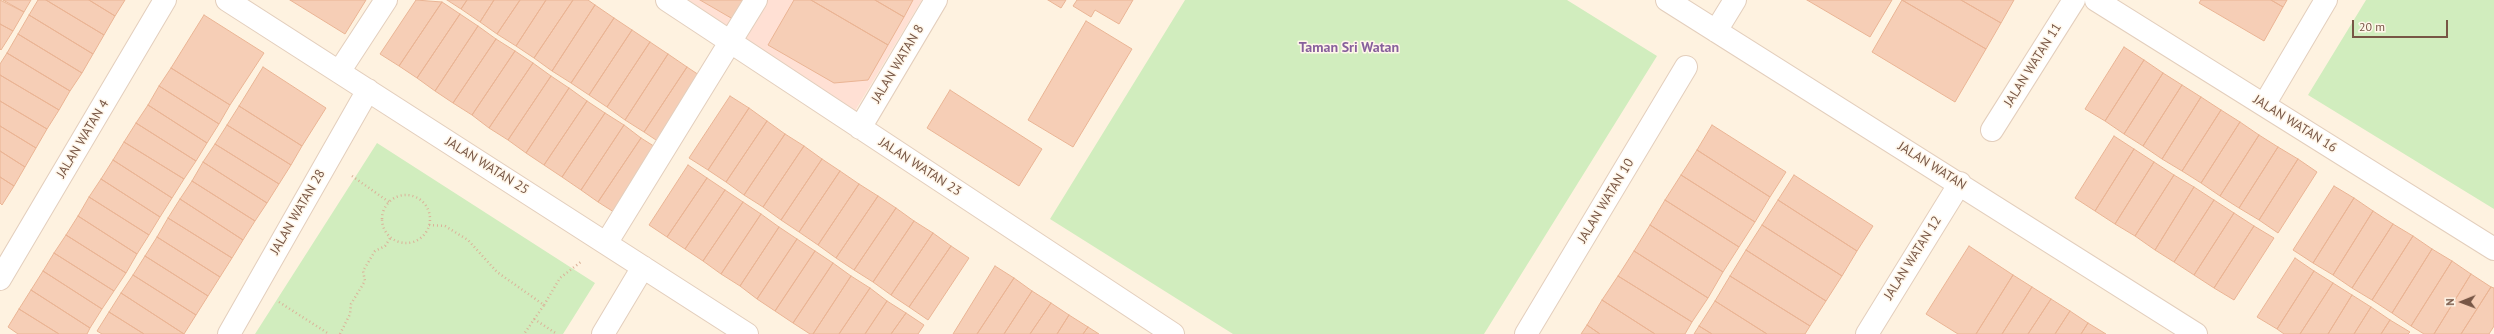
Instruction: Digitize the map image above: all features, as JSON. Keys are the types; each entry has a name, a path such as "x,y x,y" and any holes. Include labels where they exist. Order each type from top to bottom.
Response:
{"street":[{"name":"JALAN WATAN 4","path":"0,279 165,0"},
{"name":"JALAN WATAN 25","path":"227,0 606,242 747,334"},
{"path":"339,72 386,0"},
{"name":"JALAN WATAN 23","path":"667,0 1173,334"},
{"path":"606,242 756,0"},
{"name":"JALAN WATAN 8","path":"860,128 936,0"},
{"name":"JALAN WATAN","path":"1667,0 1960,183 2196,334"},
{"path":"1716,30 1735,0"},
{"name":"JALAN WATAN 11","path":"1992,130 2074,0"},
{"name":"JALAN WATAN 16","path":"2096,0 2494,249"},
{"path":"2264,104 2326,0"},
{"name":"JALAN WATAN 10","path":"1526,334 1686,68"},
{"name":"JALAN WATAN 28","path":"229,334 368,90"},
{"name":"JALAN WATAN 12","path":"1866,334 1960,183"},
{"path":"603,334 643,267"}],"path":[{"path":"328,160 389,202"},
{"path":"403,195 418,198 428,210 429,225 420,238 405,243 390,237 383,223 385,208 389,202 403,195"},
{"path":"429,225 445,226 468,240 497,272 544,305"},
{"path":"340,334 350,314 351,304 365,281 363,271 375,251 385,246 390,237"},
{"path":"524,334 560,278 606,242"},
{"path":"256,287 329,334"},
{"path":"534,319 557,334"}],"shaded area":[{"path":"688,0 922,0 855,111"}],"green space":[{"path":"1185,0 1567,0 1657,56 1484,334 1233,334 1050,219"},
{"path":"2366,0 2494,0 2494,209 2308,95"},
{"path":"377,143 595,283 563,334 255,334"}],"building":[{"path":"0,0 24,12 13,31 0,24"},
{"path":"3,0 31,0 24,12"},
{"path":"38,0 46,0 104,35 93,54 29,15"},
{"path":"46,0 89,0 115,16 104,35"},
{"path":"89,0 125,0 115,16"},
{"path":"290,0 366,0 345,34"},
{"path":"416,0 442,2 399,66 380,54"},
{"path":"447,0 467,0 461,9"},
{"path":"467,0 494,0 480,22 461,9"},
{"path":"494,0 520,0 497,34 480,22"},
{"path":"520,0 546,0 516,46 497,34"},
{"path":"546,0 573,0 534,58 516,46"},
{"path":"573,0 588,0 595,5 552,71 534,58"},
{"path":"700,0 751,0 738,22"},
{"path":"794,0 811,0 888,45 868,80 834,83 768,45"},
{"path":"811,0 875,0 904,17 888,45"},
{"path":"875,0 913,0 904,17"},
{"path":"1048,0 1066,0 1061,8"},
{"path":"1077,0 1133,0 1119,24 1095,10 1091,17 1073,6"},
{"path":"1807,0 1892,0 1870,37"},
{"path":"1902,0 1961,0 2001,23 1986,49"},
{"path":"1902,0 1986,49 1955,102 1872,52"},
{"path":"1961,0 2014,0 2001,23"},
{"path":"2201,0 2271,0 2283,7 2264,41 2199,3"},
{"path":"2271,0 2287,0 2283,7"},
{"path":"442,2 460,14 417,78 399,66"},
{"path":"595,5 614,18 571,83 552,71"},
{"path":"460,14 478,26 435,91 417,78"},
{"path":"29,15 93,54 82,73 18,34"},
{"path":"204,15 264,53 230,105 171,68"},
{"path":"614,18 632,30 589,95 571,83"},
{"path":"1086,21 1132,49 1073,147 1028,120"},
{"path":"0,24 13,31 1,50 0,49"},
{"path":"478,26 496,39 453,103 435,91"},
{"path":"632,30 650,42 607,107 589,95"},
{"path":"18,34 82,73 70,91 7,53"},
{"path":"496,39 515,51 472,115 453,103"},
{"path":"650,42 668,54 625,120 607,107"},
{"path":"2124,47 2144,60 2105,121 2085,109"},
{"path":"515,51 533,63 489,128 472,115"},
{"path":"7,53 70,91 59,110 0,75 0,64"},
{"path":"668,54 687,67 644,132 625,120"},
{"path":"2144,60 2163,73 2124,134 2105,121"},
{"path":"533,63 551,76 508,140 489,128"},
{"path":"263,67 326,108 302,146 239,106"},
{"path":"687,67 705,79 662,144 644,132"},
{"path":"171,68 230,105 219,124 159,86"},
{"path":"2163,73 2182,85 2143,146 2124,134"},
{"path":"0,75 59,110 47,129 0,101"},
{"path":"551,76 569,88 526,153 508,140"},
{"path":"2182,85 2201,97 2162,159 2143,146"},
{"path":"159,86 219,124 207,143 148,105"},
{"path":"569,88 587,101 544,165 526,153"},
{"path":"950,90 1042,149 1019,186 927,128"},
{"path":"730,96 749,108 708,170 689,158"},
{"path":"2201,97 2221,110 2182,171 2162,159"},
{"path":"0,101 47,129 36,148 0,126"},
{"path":"587,101 605,113 562,177 544,165"},
{"path":"148,105 207,143 196,161 136,123"},
{"path":"239,106 302,146 291,165 227,125"},
{"path":"749,108 767,121 726,182 708,170"},
{"path":"2221,110 2240,122 2201,183 2182,171"},
{"path":"605,113 624,125 581,190 562,177"},
{"path":"767,121 785,134 744,195 726,182"},
{"path":"2240,122 2259,135 2220,196 2201,183"},
{"path":"136,123 196,161 184,179 124,142"},
{"path":"227,125 291,165 279,184 215,144"},
{"path":"624,125 641,138 598,202 581,190"},
{"path":"1712,125 1786,172 1770,197 1697,150"},
{"path":"0,126 36,148 25,167 0,151"},
{"path":"785,134 804,146 763,207 744,195"},
{"path":"2259,135 2278,147 2239,208 2220,196"},
{"path":"2114,136 2134,149 2095,211 2075,198"},
{"path":"641,138 660,150 617,214 598,202"},
{"path":"124,142 184,179 172,198 113,160"},
{"path":"215,144 279,184 267,203 203,162"},
{"path":"804,146 822,159 781,220 763,207"},
{"path":"2278,147 2298,159 2259,220 2239,208"},
{"path":"2134,149 2154,162 2115,224 2095,211"},
{"path":"1697,150 1770,197 1755,222 1681,175"},
{"path":"0,151 25,167 14,186 0,177"},
{"path":"822,159 840,171 799,232 781,220"},
{"path":"2298,159 2317,172 2278,233 2259,220"},
{"path":"113,160 172,198 160,217 101,179"},
{"path":"203,162 267,203 255,221 192,181"},
{"path":"2154,162 2174,175 2135,236 2115,224"},
{"path":"688,165 707,178 667,237 649,225"},
{"path":"840,171 859,184 818,245 799,232"},
{"path":"1681,175 1755,222 1739,247 1665,200"},
{"path":"1794,175 1873,226 1857,251 1778,200"},
{"path":"2174,175 2194,187 2155,250 2135,236"},
{"path":"0,177 14,186 2,205 0,203"},
{"path":"707,178 725,190 685,249 667,237"},
{"path":"101,179 160,217 149,235 89,197"},
{"path":"192,181 255,221 243,240 180,199"},
{"path":"859,184 878,196 836,258 818,245"},
{"path":"2334,186 2354,198 2313,263 2293,250"},
{"path":"2194,187 2214,200 2174,262 2155,250"},
{"path":"725,190 743,202 703,261 685,249"},
{"path":"878,196 896,208 854,270 836,258"},
{"path":"89,197 149,235 137,254 78,216"},
{"path":"2354,198 2373,211 2333,275 2313,263"},
{"path":"180,199 243,240 232,258 168,218"},
{"path":"1665,200 1739,247 1723,272 1650,225"},
{"path":"1778,200 1857,251 1842,276 1762,225"},
{"path":"2214,200 2234,213 2194,275 2174,262"},
{"path":"743,202 761,214 721,274 703,261"},
{"path":"896,208 914,221 873,282 854,270"},
{"path":"2373,211 2393,224 2352,288 2333,275"},
{"path":"2234,213 2254,226 2214,288 2194,275"},
{"path":"761,214 779,227 740,286 721,274"},
{"path":"78,216 137,254 126,273 66,235"},
{"path":"168,218 232,258 220,277 157,237"},
{"path":"914,221 933,233 891,295 873,282"},
{"path":"2393,224 2413,236 2372,300 2352,288"},
{"path":"1650,225 1723,272 1708,298 1634,251"},
{"path":"1762,225 1842,276 1826,301 1746,250"},
{"path":"2254,226 2274,238 2234,300 2214,288"},
{"path":"779,227 797,239 757,299 740,286"},
{"path":"933,233 951,246 909,307 891,295"},
{"path":"66,235 126,273 114,291 54,253"},
{"path":"2413,236 2432,249 2392,313 2372,300"},
{"path":"157,237 220,277 208,296 145,256"},
{"path":"797,239 815,251 775,311 757,299"},
{"path":"951,246 969,258 928,320 909,307"},
{"path":"1969,246 2013,275 1976,334 1958,334 1926,314"},
{"path":"2432,249 2452,261 2411,326 2392,313"},
{"path":"1746,250 1826,301 1810,326 1730,276"},
{"path":"815,251 833,263 793,323 775,311"},
{"path":"1634,251 1708,298 1692,322 1618,276"},
{"path":"54,253 114,291 102,309 43,271"},
{"path":"145,256 208,296 196,315 133,275"},
{"path":"2295,258 2314,271 2277,329 2257,317"},
{"path":"2452,261 2471,274 2434,334 2424,334 2411,326"},
{"path":"833,263 851,276 813,334 810,334 793,323"},
{"path":"995,266 1014,278 977,334 953,334"},
{"path":"43,271 102,309 90,328 31,290"},
{"path":"2314,271 2333,283 2300,334 2284,334 2277,329"},
{"path":"2471,274 2491,287 2461,334 2434,334"},
{"path":"133,275 196,315 184,334 121,293"},
{"path":"2013,275 2032,287 2002,334 1976,334"},
{"path":"851,276 870,288 839,334 813,334"},
{"path":"1618,276 1692,322 1685,334 1655,334 1602,300"},
{"path":"1730,276 1810,326 1805,334 1767,334 1715,301"},
{"path":"1014,278 1032,291 1004,334 977,334"},
{"path":"2333,283 2352,295 2328,334 2300,334"},
{"path":"2032,287 2051,299 2028,334 2002,334"},
{"path":"2491,287 2494,288 2494,326 2489,334 2461,334"},
{"path":"870,288 887,301 865,334 839,334"},
{"path":"31,290 90,328 87,334 59,334 19,309"},
{"path":"1032,291 1051,303 1030,334 1004,334"},
{"path":"121,293 184,334 144,334 109,312"},
{"path":"2352,295 2371,307 2354,334 2328,334"},
{"path":"2051,299 2070,311 2055,334 2028,334"},
{"path":"1602,300 1655,334 1600,334 1587,325"},
{"path":"887,301 906,313 891,334 865,334"},
{"path":"1715,301 1767,334 1712,334 1699,326"},
{"path":"1051,303 1069,315 1057,334 1030,334"},
{"path":"2371,307 2390,320 2381,334 2354,334"},
{"path":"19,309 59,334 18,334 8,327"},
{"path":"2070,311 2088,323 2081,334 2055,334"},
{"path":"109,312 144,334 102,334 97,331"},
{"path":"906,313 924,325 918,334 891,334"},
{"path":"1069,315 1088,327 1083,334 1057,334"},
{"path":"2390,320 2410,332 2408,334 2381,334"},
{"path":"2088,323 2106,334 2081,334"},
{"path":"1587,325 1600,334 1581,334"},
{"path":"1699,326 1712,334 1694,334"},
{"path":"1088,327 1099,334 1083,334"}],"district":[{"name":"Taman Sri Watan","path":"1349,48"}]}
